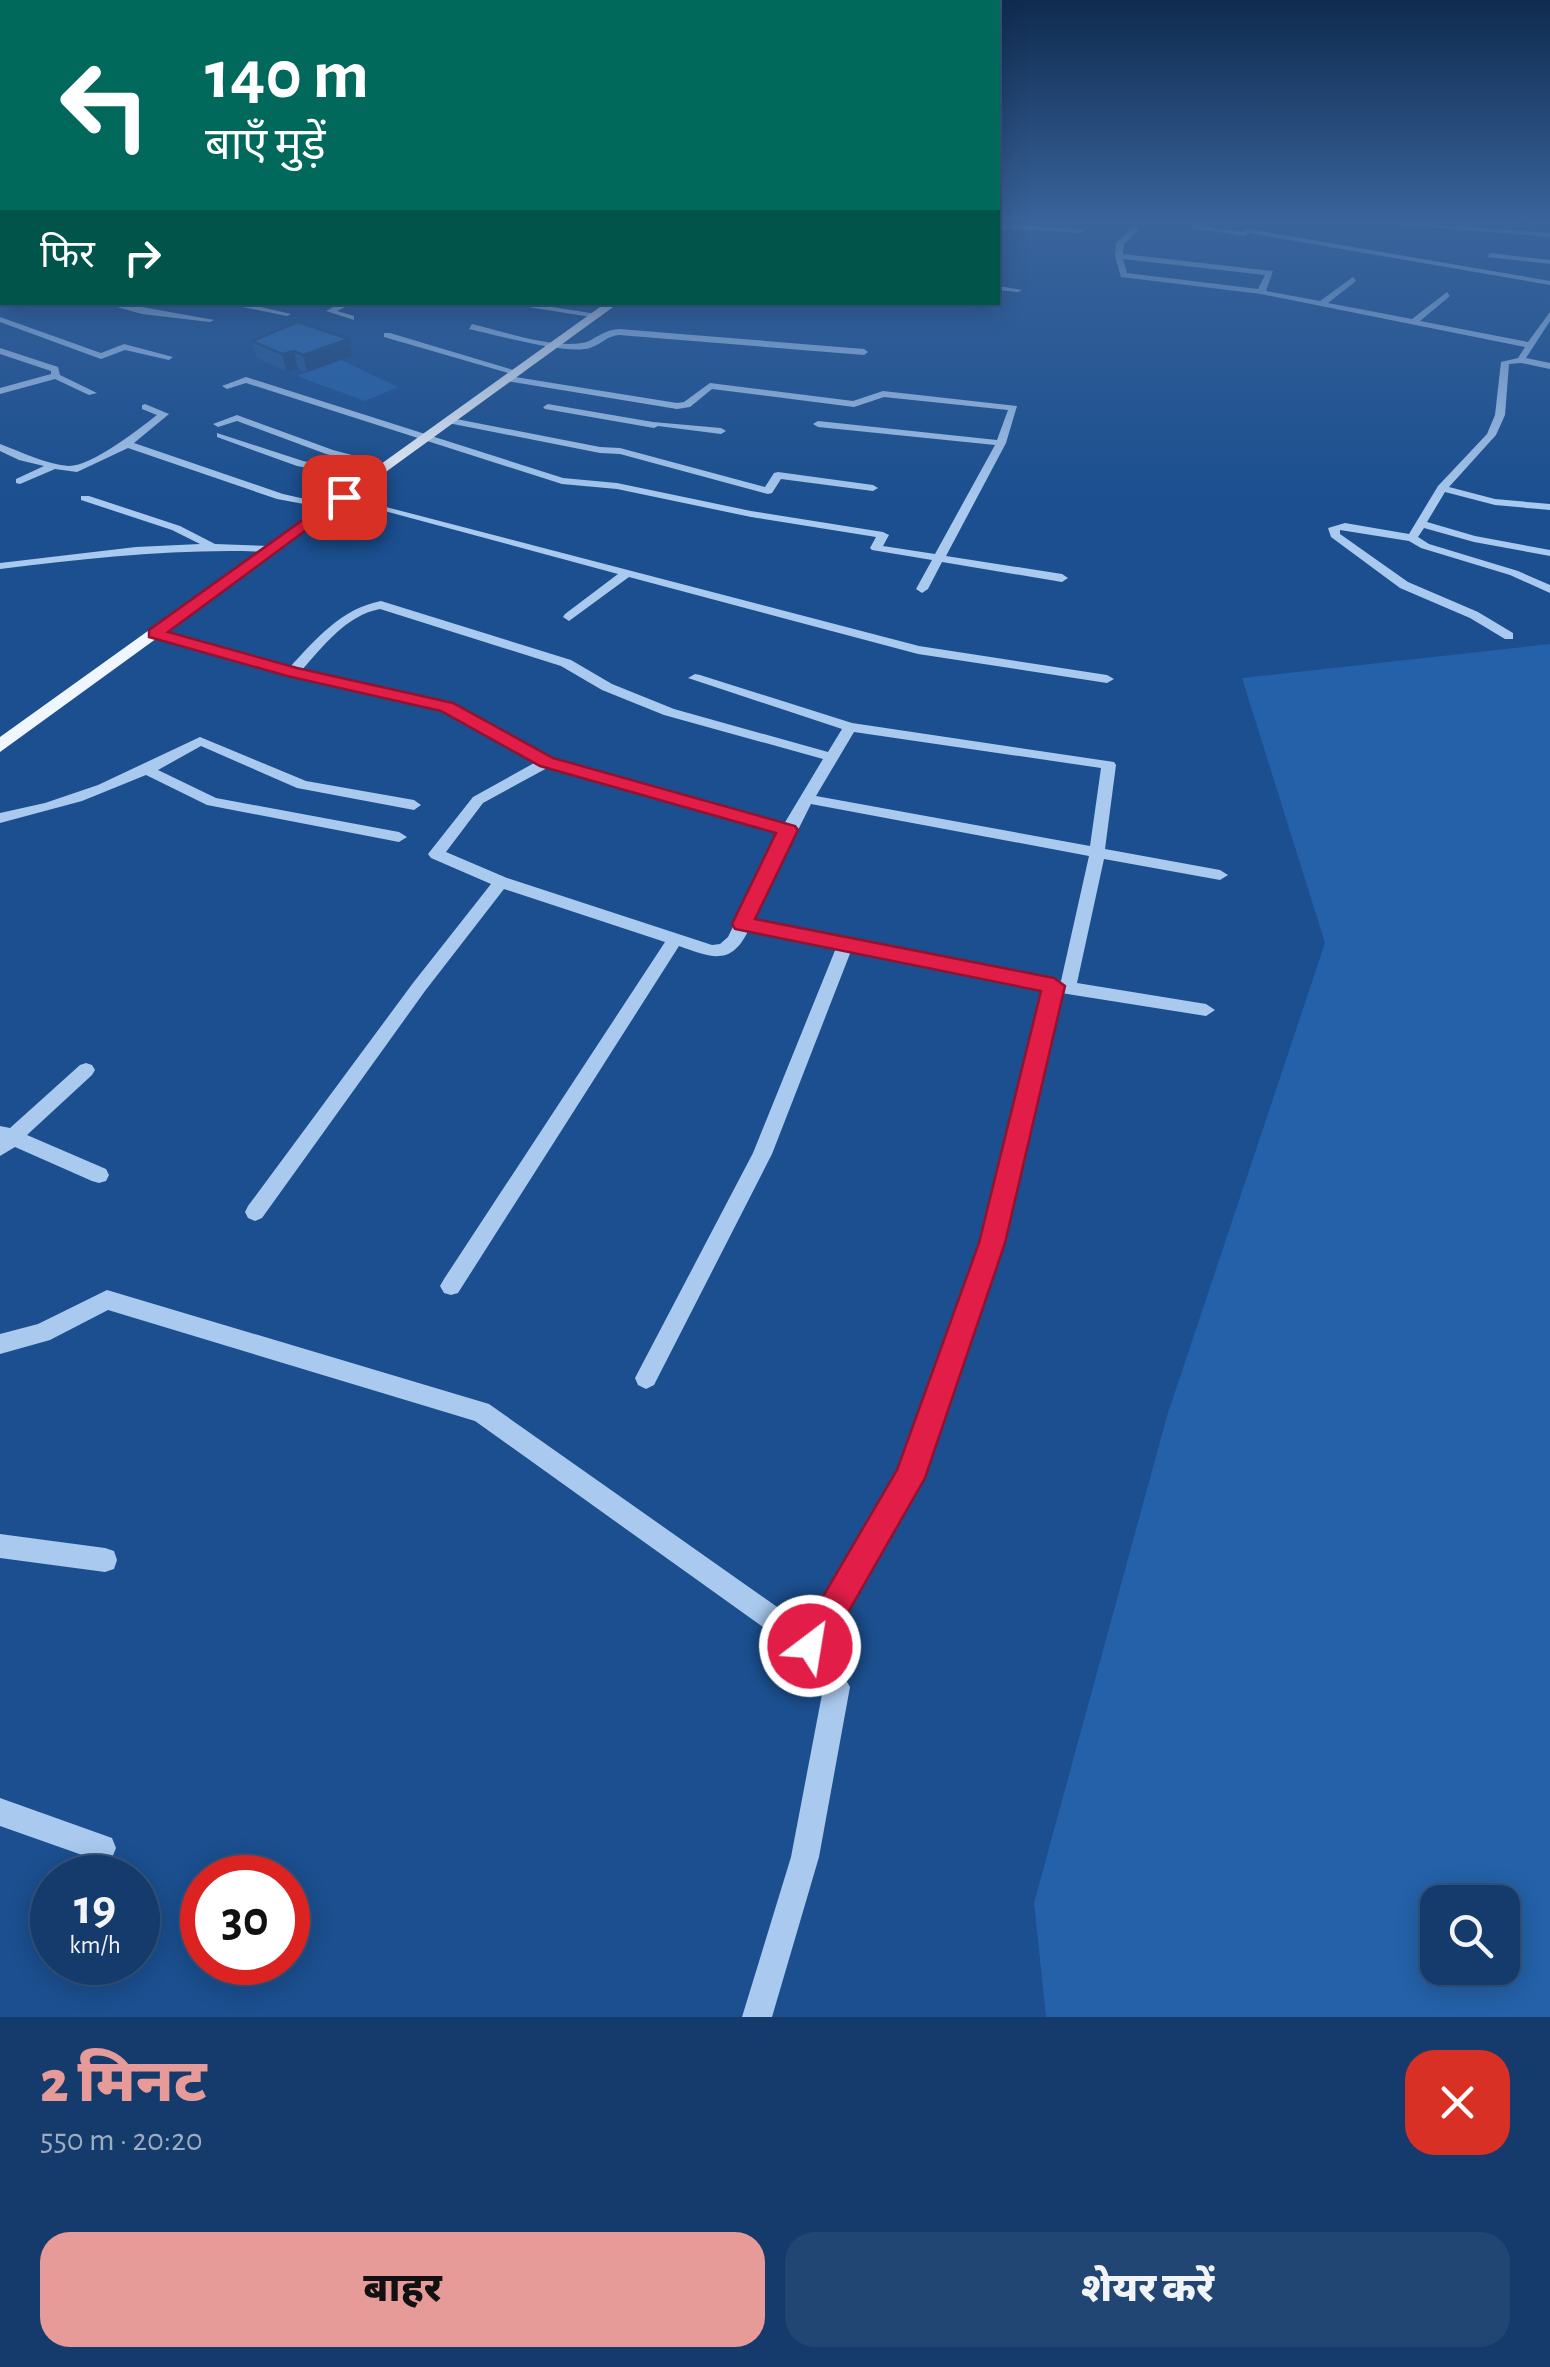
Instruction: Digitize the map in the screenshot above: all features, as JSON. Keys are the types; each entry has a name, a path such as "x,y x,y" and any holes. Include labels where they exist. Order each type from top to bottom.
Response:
{"main road":[{"path":"0,746 599,314"}],"street":[{"path":"160,314 210,320"},
{"path":"341,314 351,318"},
{"path":"584,314 597,316"},
{"path":"1374,314 1528,344"},
{"path":"1414,322 1424,314"},
{"path":"1521,360 1550,314"},
{"path":"0,319 100,356 124,346 169,357"},
{"path":"472,327 557,345 587,346 606,334 618,332 864,352"},
{"path":"388,335 513,376 677,406 687,406 710,386 854,404 883,394 1014,408 1001,444 922,589"},
{"path":"0,351 55,368 56,376"},
{"path":"1412,538 1442,488 1492,435 1500,414 1505,362 1521,360 1550,366"},
{"path":"0,397 56,376 92,393"},
{"path":"227,386 246,380 562,481 618,486 746,513 883,535 876,548 1062,578"},
{"path":"643,434 677,406"},
{"path":"548,407 721,432"},
{"path":"0,447 23,458 73,470 126,444 164,414 145,408"},
{"path":"372,477 301,464 219,430 236,418 330,452 388,466"},
{"path":"451,421 620,451 768,490 778,475 873,488"},
{"path":"818,424 1001,444"},
{"path":"620,451 632,442"},
{"path":"126,444 281,497 337,501 628,572 918,650 1107,680"},
{"path":"0,466 23,458"},
{"path":"20,481 54,465"},
{"path":"1442,488 1495,502 1550,506"},
{"path":"86,498 176,528 214,546"},
{"path":"1422,524 1550,553"},
{"path":"1509,636 1474,615 1404,585 1335,535 1334,528 1364,528 1412,538 1550,589"},
{"path":"0,566 136,549 271,549"},
{"path":"568,617 628,572"},
{"path":"293,672 326,636 366,606 380,605 566,663 608,688 668,712 830,757"},
{"path":"155,634 293,672 447,707 547,762 788,830"},
{"path":"696,678 850,727 1109,765 1098,854 992,1243 910,1478 810,1646"},
{"path":"547,762 478,800 436,854 501,882 712,951 724,950 742,924 788,830 850,727"},
{"path":"0,818 29,814 144,769 200,741 302,784 414,806"},
{"path":"144,769 212,802 399,837"},
{"path":"806,799 1220,875"},
{"path":"255,1212 501,882"},
{"path":"742,924 1206,1010"},
{"path":"451,1286 674,939"},
{"path":"646,1378 762,1154 845,946"},
{"path":"86,1070 4,1139 99,1175"},
{"path":"0,1344 42,1334 106,1300 481,1412 810,1646 838,1687 805,1858 758,2017"},
{"path":"0,1546 105,1560"},
{"path":"0,1812 102,1848"}],"shaded area":[{"path":"341,360 398,387 365,401 297,376"},
{"path":"1550,644 1550,2017 1046,2017 1034,1903 1167,1416 1325,943 1242,678"}],"building":[{"path":"298,322 349,339 303,355 294,351 282,354 252,341"}],"route":[{"path":"344,497 155,634 293,672 447,707 547,762 788,830 742,924 1054,986 992,1243 910,1478 810,1646"}]}
